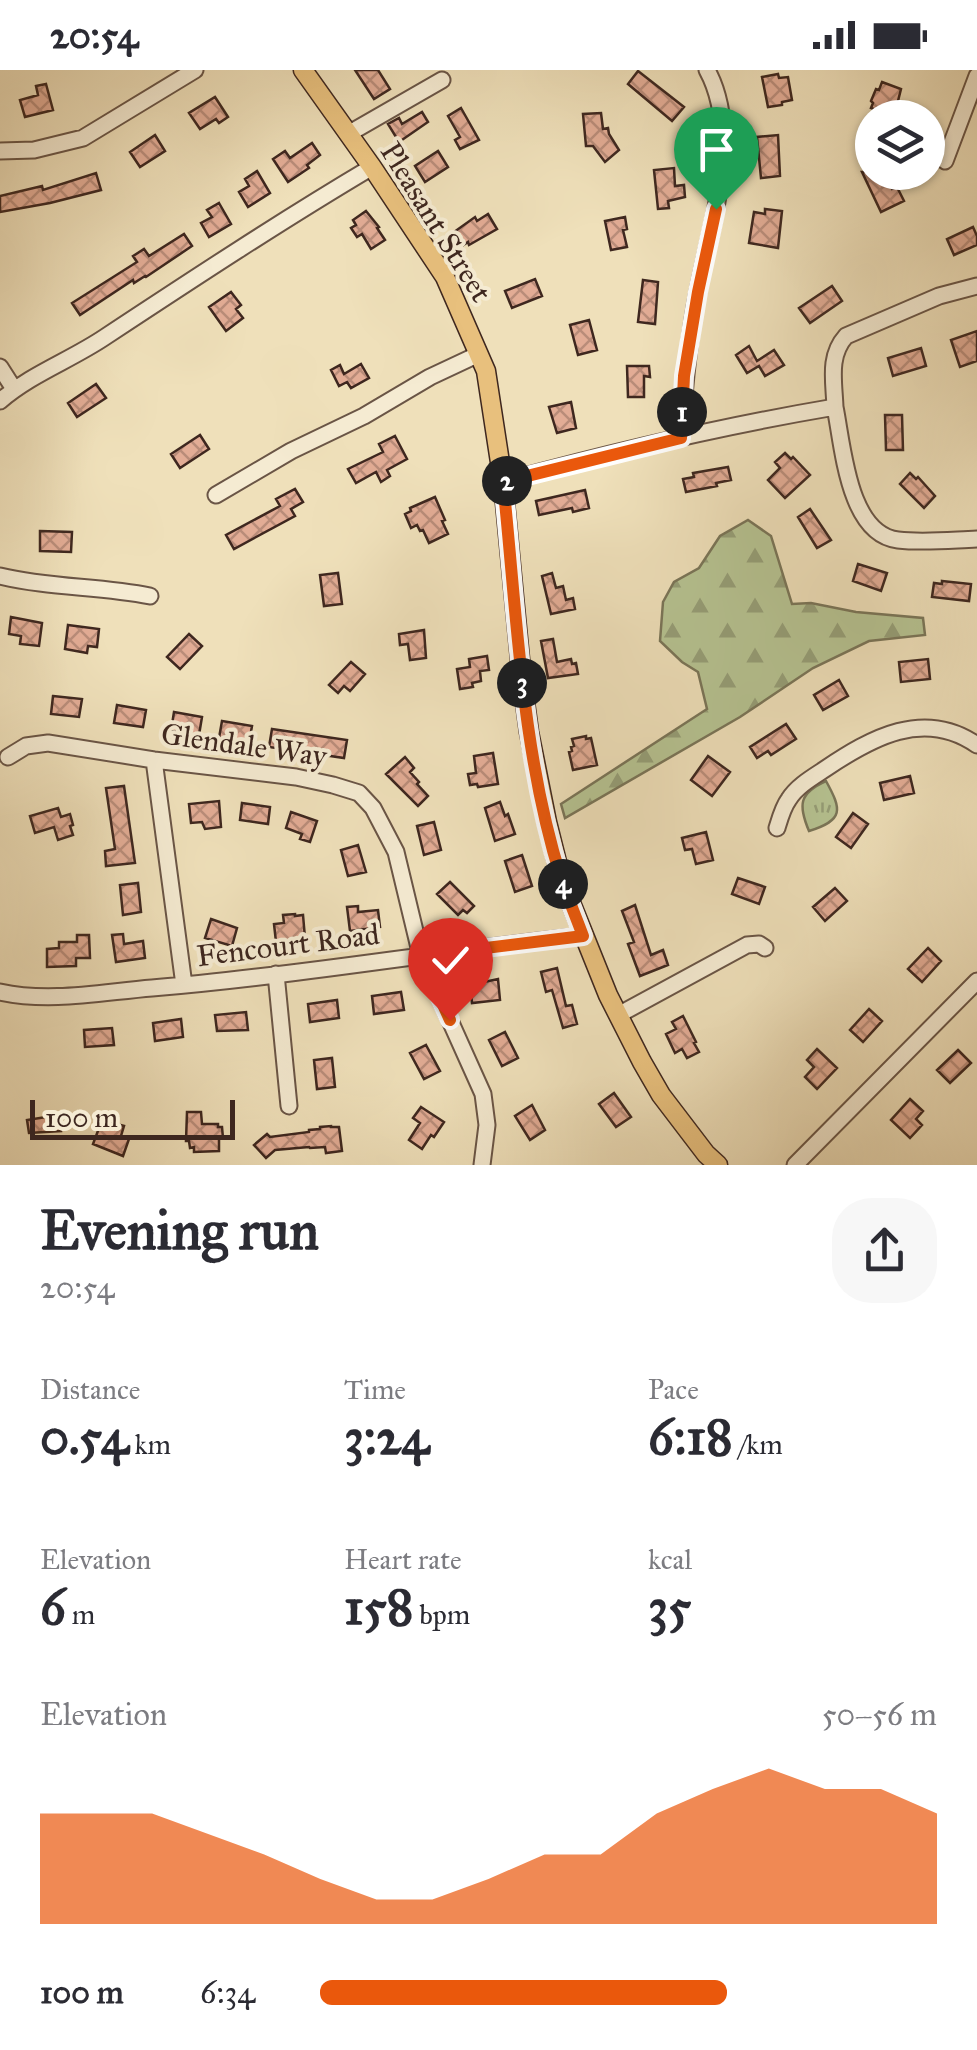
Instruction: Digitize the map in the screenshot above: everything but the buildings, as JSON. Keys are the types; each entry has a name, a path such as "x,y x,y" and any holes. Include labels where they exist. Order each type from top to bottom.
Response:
{"main road":[{"name":"Pleasant Street","path":"303,70 445,277 486,371 503,482 533,757 561,878 618,1015 661,1095 712,1161"}],"street":[{"path":"0,151 34,150 84,138 195,70"},
{"path":"681,438 684,376 716,209 721,158 722,112 707,70"},
{"path":"945,162 977,76"},
{"path":"348,134 442,80"},
{"path":"0,401 372,167"},
{"path":"977,286 939,296 846,336 833,358 834,407 859,511 867,522 895,540 977,539"},
{"path":"216,495 479,354"},
{"path":"0,367 14,389"},
{"path":"503,482 681,438 834,407"},
{"path":"0,576 33,584 150,596"},
{"path":"777,828 797,789 860,745 888,733 911,728 942,730 977,745"},
{"name":"Glendale Way","path":"8,757 26,746 48,744 296,777 359,794 373,808 396,852 421,956 483,1094 487,1125 482,1165"},
{"path":"154,760 184,986"},
{"name":"Fencourt Road","path":"0,992 64,996 184,986 583,936"},
{"path":"618,1015 747,945 765,948"},
{"path":"276,974 290,1106"},
{"path":"794,1163 977,981"}],"green space":[{"path":"748,520 771,536 792,604 811,603 923,618 925,635 869,641 813,668 740,717 565,818 561,804 707,709 698,672 660,641 663,602 674,582 699,568 720,536"},
{"path":"826,781 837,813 829,823 809,831 803,801 810,790"}],"route":[{"path":"450,1020 421,956 583,936 561,878 533,757 503,482 681,438 684,376 716,209"}]}
